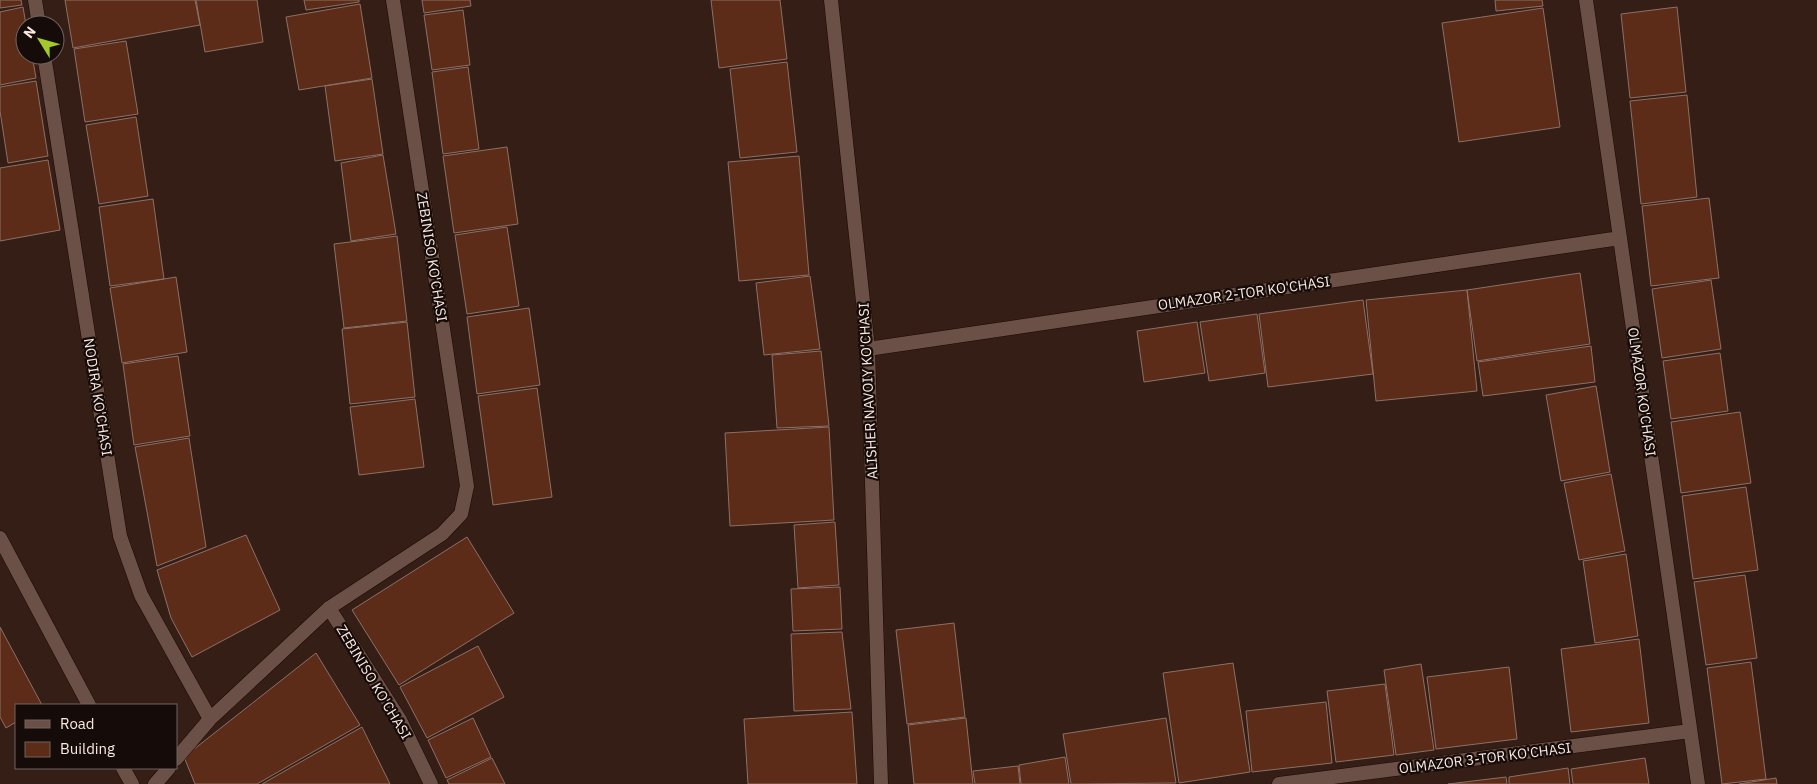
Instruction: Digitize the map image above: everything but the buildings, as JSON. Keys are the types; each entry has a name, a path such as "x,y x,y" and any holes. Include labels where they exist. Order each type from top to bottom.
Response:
{"street":[{"path":"35,0 37,15"},
{"name":"ZEBINISO KO'CHASI","path":"393,0 467,486 461,514 442,534 329,608 400,720 431,784"},
{"name":"ALISHER NAVOIY KO'CHASI","path":"831,0 868,349 881,784"},
{"name":"OLMAZOR KO'CHASI","path":"1586,0 1698,784"},
{"name":"NODIRA KO'CHASI","path":"46,65 120,536 140,595 210,719"},
{"name":"OLMAZOR 2-TOR KO'CHASI","path":"868,349 1620,238"},
{"path":"0,538 89,704"},
{"path":"178,757 210,719 329,608"},
{"name":"OLMAZOR 3-TOR KO'CHASI","path":"1279,784 1690,731"},
{"path":"124,769 132,784"},
{"path":"155,784 168,769"}]}
